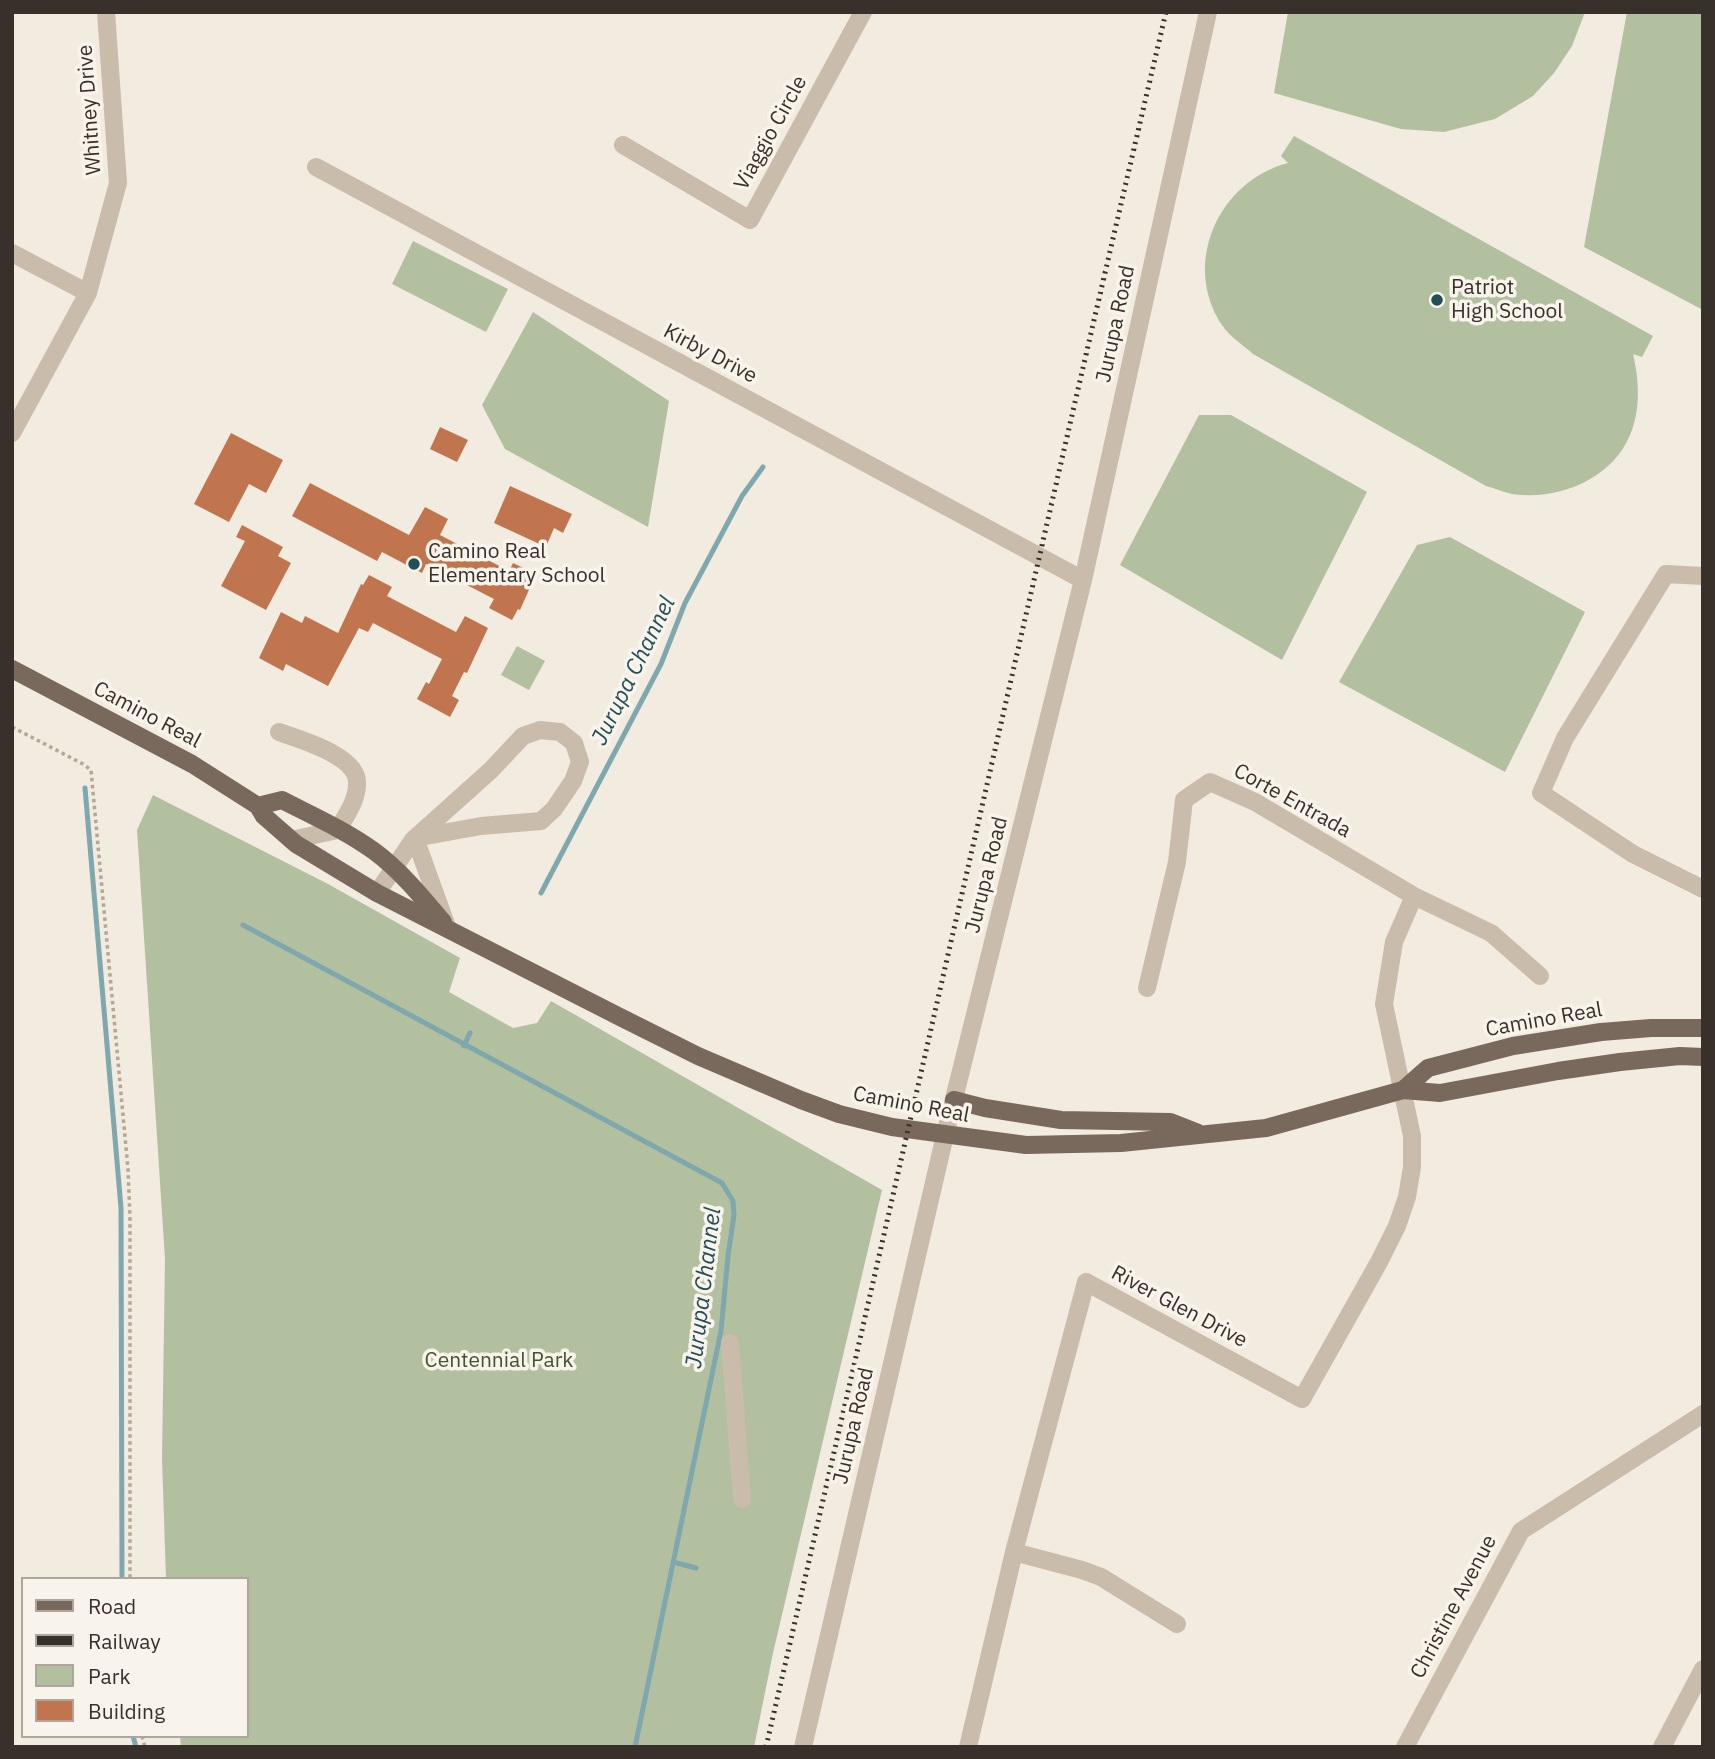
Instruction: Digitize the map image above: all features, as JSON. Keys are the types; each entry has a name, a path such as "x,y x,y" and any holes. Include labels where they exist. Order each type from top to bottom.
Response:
{"main road":[{"name":"Camino Real","path":"12,669 192,764 258,806 264,816 291,839 377,894 698,1056 801,1100 878,1124 1026,1145 1061,1146 1205,1135 1266,1128 1403,1090 1440,1093 1558,1070 1650,1058 1703,1057"},
{"name":"Camino Real","path":"258,806 282,800 375,852 419,894 447,927"},
{"name":"Camino Real","path":"1403,1090 1428,1068 1513,1045 1626,1030 1703,1028"},
{"path":"954,1100 985,1108 1061,1120 1170,1122 1205,1135"}],"street":[{"name":"Whitney Drive","path":"12,433 88,293 118,183 106,12"},
{"name":"Viaggio Circle","path":"623,145 750,219 863,12"},
{"name":"Jurupa Road","path":"803,1747 945,1135 1083,580 1208,12"},
{"name":"Kirby Drive","path":"316,167 1083,580"},
{"path":"12,253 88,293"},
{"path":"1703,576 1666,573 1565,738 1541,793 1633,854 1703,889"},
{"path":"377,894 415,838 491,770 523,736 540,730 560,732 574,743 580,762 573,781 554,809 541,821 481,826 415,838"},
{"path":"279,732 315,745 348,763 358,781 355,798 338,830 291,839"},
{"name":"Corte Entrada","path":"1147,988 1177,862 1184,800 1210,782 1255,802 1413,896 1491,933 1540,976"},
{"path":"415,838 447,927"},
{"path":"1403,1090 1384,1004 1394,942 1413,896"},
{"name":"River Glen Drive","path":"968,1747 1014,1552 1086,1282 1302,1399 1379,1262 1397,1226 1407,1197 1412,1167 1412,1136 1403,1090"},
{"path":"730,1343 742,1499"},
{"name":"Christine Avenue","path":"1405,1747 1521,1531 1703,1413"},
{"path":"1014,1552 1101,1577 1177,1623"},
{"path":"1662,1747 1703,1669"}],"path":[{"path":"12,727 91,770 128,1169 130,1577"}],"green space":[{"path":"1288,12 1585,12 1572,46 1554,73 1533,96 1495,119 1444,132 1401,129 1274,93"},
{"path":"1627,12 1703,12 1703,310 1584,247"},
{"path":"1294,136 1653,336 1642,357 1633,354 1638,384 1634,425 1622,450 1610,464 1582,484 1547,494 1512,494 1486,486 1253,354 1228,333 1210,301 1205,276 1207,251 1214,228 1226,206 1243,187 1264,173 1288,163 1281,156"},
{"path":"413,241 508,289 486,332 392,284"},
{"path":"533,312 669,401 648,527 505,449 482,405"},
{"path":"1199,415 1231,415 1367,492 1282,660 1120,565"},
{"path":"1450,537 1585,612 1505,772 1339,682 1417,545"},
{"path":"517,646 545,661 529,690 501,675"},
{"name":"Centennial Park","path":"153,795 328,884 460,958 449,992 513,1028 537,1023 551,1001 882,1190 773,1653 754,1747 181,1747 180,1738 248,1738 248,1577 166,1577 162,1459 165,1259 137,830"}],"building":[{"path":"440,427 468,440 457,462 430,449"},
{"path":"231,433 283,460 266,493 249,484 229,522 194,504"},
{"path":"310,483 409,535 425,507 448,519 440,535 509,571 513,563 536,574 520,610 518,609 512,620 489,608 494,599 426,564 422,573 382,552 377,561 292,516"},
{"path":"510,486 572,514 563,533 554,528 546,547 494,523"},
{"path":"242,525 283,547 278,556 291,563 266,610 221,586 245,541 236,537"},
{"path":"369,575 392,587 387,596 456,632 465,616 488,628 467,673 464,672 452,696 459,700 450,717 417,699 426,682 429,684 442,659 373,623 368,632 359,628 328,686 286,664 283,671 259,658 281,612 302,623 305,616 338,633 361,584 363,585"}],"waterway":[{"name":"Jurupa Channel","path":"541,893 661,664 685,603 742,496 763,467"},
{"path":"85,788 121,1208 122,1577"},
{"name":"Jurupa Channel","path":"243,925 722,1183 733,1201 734,1215 721,1331 635,1747"},
{"name":"Jurupa Channel","path":"464,1046 470,1033"},
{"name":"Jurupa Channel","path":"673,1562 696,1568"},
{"path":"134,1738 136,1747"}],"railway":[{"path":"766,1747 1166,12"}],"place":[{"name":"Patriot High School","path":"1437,300"},
{"name":"Camino Real Elementary School","path":"414,564"}]}
